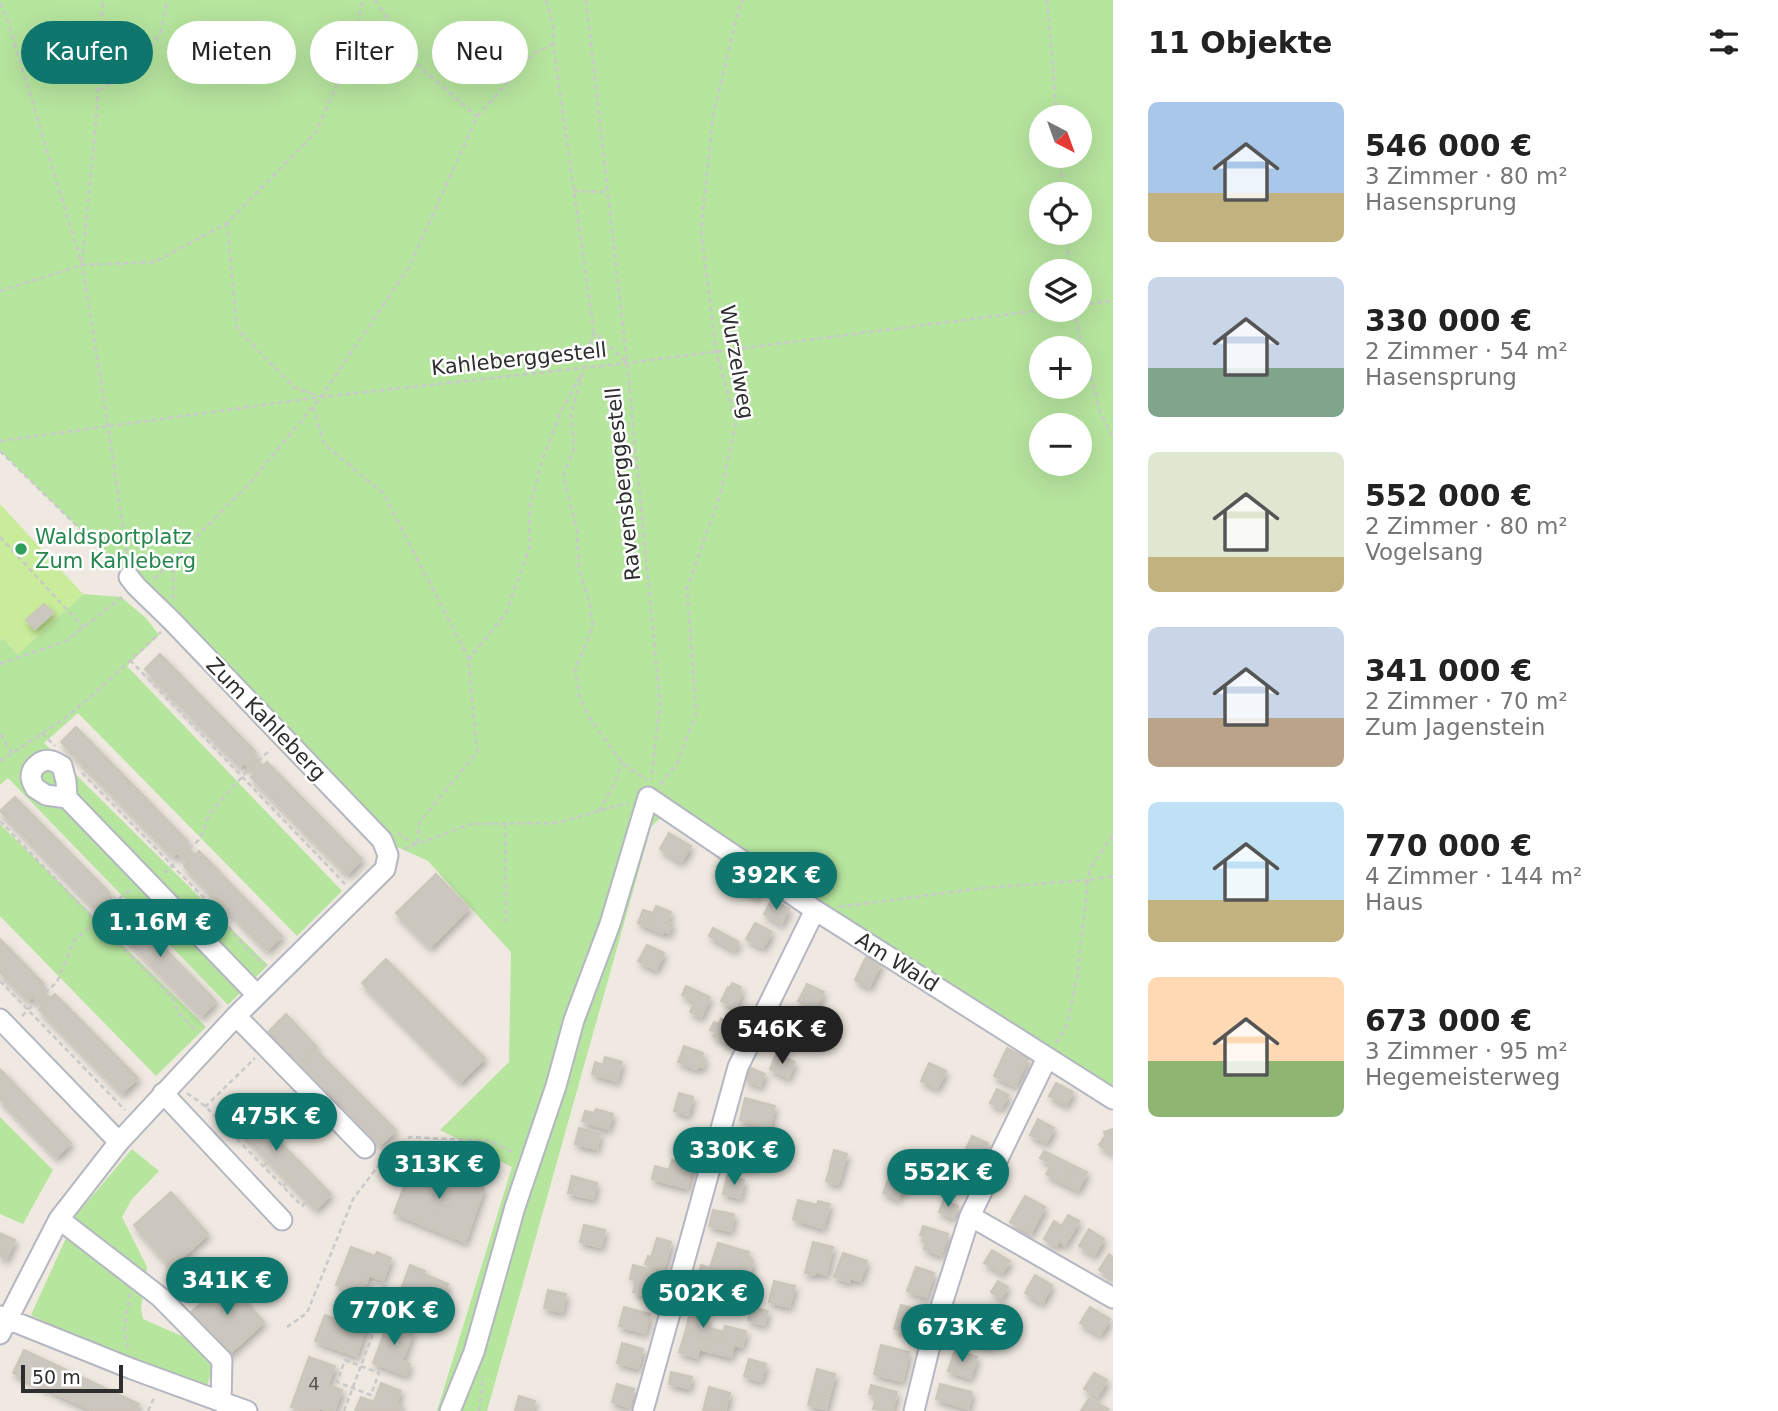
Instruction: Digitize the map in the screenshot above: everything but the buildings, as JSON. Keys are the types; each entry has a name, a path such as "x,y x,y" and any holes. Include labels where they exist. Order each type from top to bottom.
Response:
{"street":[{"name":"Zum Kahleberg","path":"136,585 382,840 388,855"},
{"name":"Am Wald","path":"649,790 815,910 1113,1099"},
{"path":"450,1411 474,1352 515,1207 556,1086 574,1020 610,924 649,790"},
{"path":"67,798 257,995"},
{"path":"247,1411 2,1323 59,1219 119,1142 236,1016 385,869 388,855"},
{"path":"643,1411 738,1067 815,910"},
{"path":"236,1016 365,1148"},
{"path":"5,1023 119,1142"},
{"path":"914,1411 934,1329 970,1216 1047,1058"},
{"path":"168,1088 190,1121 282,1220"},
{"path":"970,1216 1113,1298"},
{"path":"59,1219 160,1297 222,1360 221,1402"}],"path":[{"path":"82,265 98,90 103,0"},
{"path":"98,90 133,70 150,48 161,31 167,0"},
{"path":"0,291 82,265 155,262 227,223 316,132 348,59 363,0"},
{"path":"375,0 417,64 477,117"},
{"path":"388,855 471,824 556,823 599,811 649,790 622,763 589,717 580,698 575,670 593,626 579,569 577,530 563,476 574,449 571,414 594,332 553,44 553,25 546,0"},
{"name":"Ravensberggestell","path":"586,0 627,363 660,703 649,790"},
{"name":"Wurzelweg","path":"649,790 677,764 696,713 687,588 720,495 736,422 716,352 701,230 713,115 743,0"},
{"path":"1047,0 1056,105"},
{"path":"0,3 82,265 136,585"},
{"path":"0,664 66,641 136,585 173,560 248,485 321,397 409,267 477,117 533,54 553,44"},
{"path":"575,191 608,192"},
{"path":"227,223 237,329 294,387 321,397"},
{"path":"1092,304 1113,301"},
{"name":"Kahleberggestell","path":"0,441 321,397 627,363 1029,312"},
{"path":"1076,322 1100,411 1113,438"},
{"path":"594,332 627,363"},
{"path":"468,660 506,613 530,546 529,509 542,461 559,416 584,368"},
{"path":"313,407 324,444 383,493 468,657 477,751 419,823 417,845"},
{"path":"0,450 136,585"},
{"path":"0,537 83,627"},
{"path":"0,761 61,721 87,700 172,621 173,560"},
{"path":"130,660 358,896"},
{"path":"42,733 61,752"},
{"path":"0,734 12,753"},
{"path":"599,811 622,763"},
{"path":"189,849 200,839 210,813 250,768"},
{"path":"79,771 212,906 244,946 276,976"},
{"path":"0,821 172,997 177,1012 210,1045"},
{"path":"505,824 506,922"},
{"path":"1047,1058 1067,1025 1077,977 1091,867 1113,835"},
{"path":"113,904 181,857"},
{"path":"815,910 982,888 1113,876"},
{"path":"45,993 57,982 74,941 106,912"},
{"path":"0,981 137,1122"},
{"path":"5,1023 28,1010 37,1001"},
{"path":"190,1121 267,1046"},
{"path":"168,1088 205,1106 302,1206 308,1200"},
{"path":"224,1126 229,1121"},
{"path":"287,1326 307,1313 353,1199 382,1161 410,1137 490,1141 531,1160"},
{"path":"244,1145 248,1140"},
{"path":"264,1166 269,1161"},
{"path":"283,1186 289,1181"},
{"path":"132,1369 124,1331 133,1276"},
{"path":"374,1282 409,1296 402,1314 383,1307 367,1301 374,1282"},
{"path":"344,1411 383,1307"},
{"path":"345,1360 379,1373 371,1395 353,1388 337,1382 345,1360"}],"green space":[{"path":"0,0 1113,0 1113,1089 669,809 651,827 487,1411 437,1411 512,1167 440,1130 509,1062 511,952 428,861 382,840 129,577 0,451"},
{"name":"Waldsportplatz Zum Kahleberg","path":"0,504 83,594 18,654 3,638 0,641"},
{"path":"83,594 121,597 146,618 159,635 127,666 342,891 297,936 78,713 44,743 268,965 228,1005 8,778 0,785 0,641 3,638 18,654"},
{"path":"0,824 206,1027 156,1076 0,916"},
{"path":"0,1117 53,1170 23,1224 0,1214"},
{"path":"132,1149 159,1171 132,1199 122,1217 147,1267 141,1309 143,1319 193,1341 214,1362 207,1387 109,1353 31,1315 77,1214"}],"place":[{"name":"Waldsportplatz Zum Kahleberg","path":"21,549"}]}
